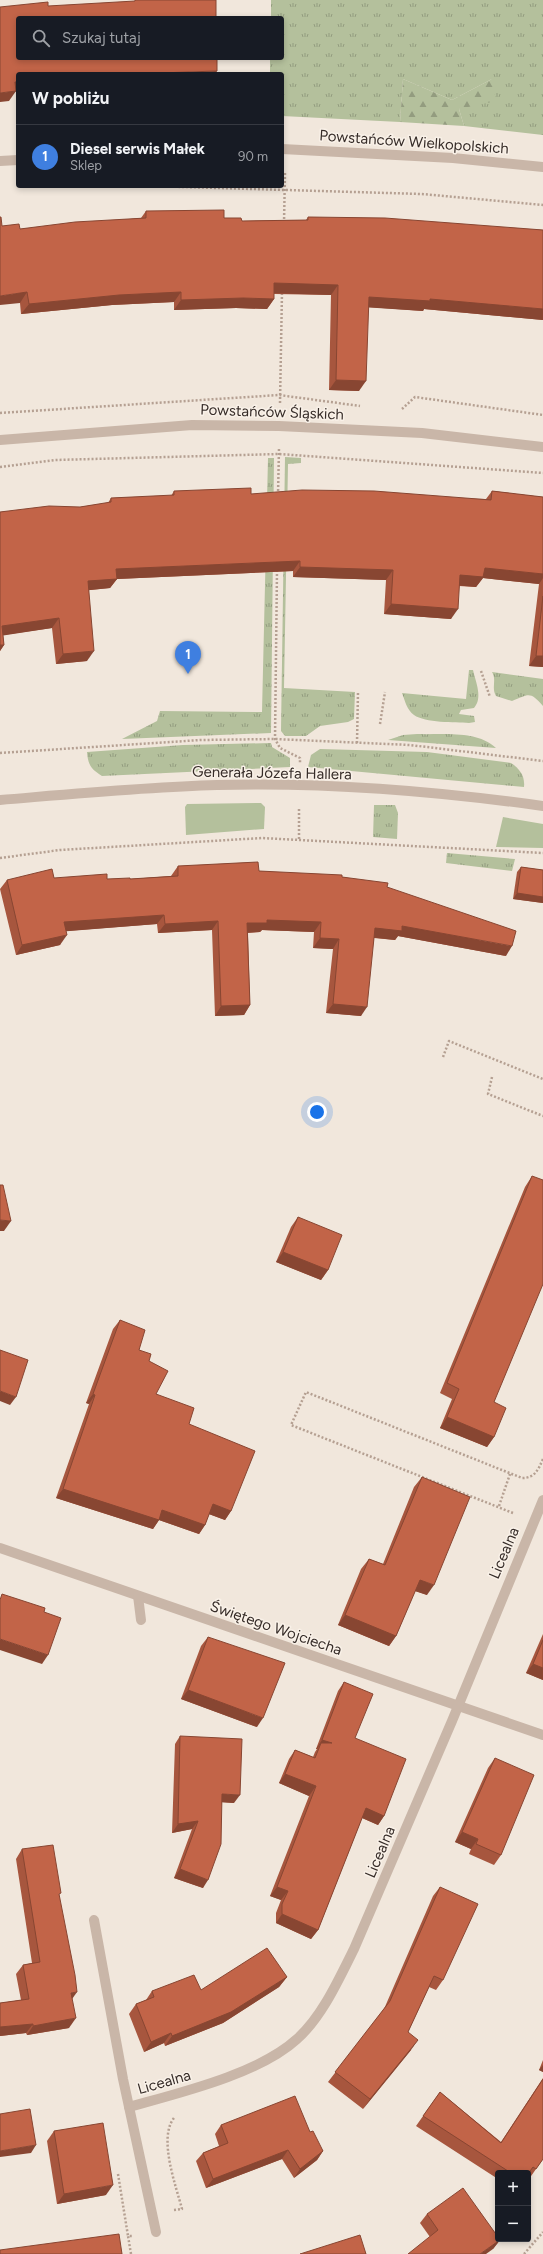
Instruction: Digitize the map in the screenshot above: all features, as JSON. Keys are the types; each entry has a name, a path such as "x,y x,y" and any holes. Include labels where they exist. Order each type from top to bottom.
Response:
{"street":[{"name":"Powstańców Wielkopolskich","path":"284,149 453,158 543,167"},
{"path":"0,161 16,160"},
{"name":"Powstańców Śląskich","path":"0,440 192,425 279,426 422,433 543,447"},
{"name":"Generała Józefa Hallera","path":"0,800 131,789 263,785 414,792 543,806"},
{"name":"Licealna","path":"129,2107 202,2086 238,2072 271,2056 298,2039 336,1986 354,1949 458,1707 543,1500"},
{"name":"Świętego Wojciecha","path":"0,1548 458,1707 543,1735"},
{"path":"138,1596 141,1620"},
{"name":"Licealna","path":"94,1920 129,2107 156,2232"}],"path":[{"path":"217,188 422,194 543,205"},
{"path":"283,229 284,190"},
{"path":"280,398 282,284"},
{"path":"0,467 54,460 279,454 543,473"},
{"path":"278,502 279,454"},
{"path":"275,739 277,565"},
{"path":"481,671 490,697"},
{"path":"357,743 358,692"},
{"path":"380,724 385,692"},
{"path":"0,753 201,740 275,739 410,745 543,761"},
{"path":"0,858 60,850 262,838 543,853"},
{"path":"443,1057 449,1041 543,1079"},
{"path":"492,1077 488,1094 543,1116"},
{"path":"515,1518 511,1511 499,1506 291,1425 306,1392 522,1478 531,1477 538,1471 543,1459"},
{"path":"499,1506 510,1474"},
{"path":"117,2167 128,2236"},
{"path":"524,2254 543,2232"}],"green space":[{"path":"271,0 543,0 543,135 464,126 459,109 492,79 452,100 403,79 400,122 284,116 284,72 270,72 270,60 284,60 284,16 271,16"},
{"path":"403,79 452,100 492,79 496,101 459,109 464,126 400,122"},
{"path":"285,457 301,458 301,463 288,464 284,688 355,692 354,719 348,722 320,726 306,736 285,736 281,731"},
{"path":"268,458 274,458 271,733 122,739 157,721 160,711 262,712"},
{"path":"469,670 473,670 478,690 478,700 474,708 461,710 459,714 474,716 475,722 433,721 419,718 410,711 406,705 402,693 466,699"},
{"path":"492,672 543,679 543,706 535,698 529,695 512,701 496,696"},
{"path":"417,734 469,736 488,742 496,748 388,740 403,735"},
{"path":"271,743 272,747 290,758 290,767 102,776 91,766 88,760 87,752 183,745"},
{"path":"320,749 427,752 511,763 521,773 524,779 524,787 308,767 311,755"},
{"path":"261,803 265,807 264,829 186,835 185,807 187,804"},
{"path":"374,805 395,805 398,813 397,839 373,837"},
{"path":"503,817 543,824 543,848 496,847"},
{"path":"447,853 515,859 512,871 446,863"}],"building":[{"path":"216,0 216,16 16,16 16,60 217,60 217,71 16,72 16,91 0,93 0,7 48,2 48,6 135,1"},
{"path":"224,210 224,218 241,218 242,221 308,220 308,217 385,218 543,230 543,309 430,299 430,301 369,297 366,381 336,380 338,285 274,283 274,299 243,298 181,300 181,292 119,295 29,304 27,292 0,296 0,217 2,226 19,224 20,229 75,222 146,218 146,211"},
{"path":"251,488 251,494 302,490 374,491 491,500 492,491 543,497 543,574 485,568 483,577 460,575 458,609 391,604 393,570 300,567 300,561 116,569 117,579 88,581 94,651 63,654 59,618 2,626 4,645 0,645 0,512 49,506 80,507 111,502 111,498 174,495 174,491"},
{"path":"543,596 543,656 536,656"},
{"path":"258,862 259,871 342,875 342,877 388,883 387,887 516,931 512,946 402,926 402,931 375,928 367,1007 333,1004 339,939 320,938 321,922 267,920 267,923 247,923 250,1005 221,1006 218,921 165,924 164,915 64,922 67,935 22,945 7,880 52,869 54,878 107,874 107,879 178,876 178,866"},
{"path":"521,867 543,870 543,897 517,893"},
{"path":"532,1176 543,1180 543,1284 494,1402 506,1408 494,1437 447,1417 459,1389 447,1383"},
{"path":"0,1185 3,1185 11,1221 0,1220"},
{"path":"298,1217 342,1235 328,1270 283,1252"},
{"path":"120,1320 145,1330 139,1350 151,1354 149,1361 168,1371 156,1394 194,1408 189,1424 255,1451 231,1511 213,1504 205,1525 162,1510 159,1520 63,1489 95,1395 93,1394"},
{"path":"0,1350 28,1360 16,1397 0,1391"},
{"path":"422,1477 470,1497 434,1585 420,1580 396,1636 345,1615 369,1559 385,1565"},
{"path":"2,1594 45,1608 44,1612 61,1618 48,1655 0,1639 0,1600"},
{"path":"208,1637 285,1663 263,1718 188,1690"},
{"path":"543,1640 543,1668 533,1664"},
{"path":"344,1682 373,1694 355,1738 406,1759 384,1816 366,1808 318,1930 282,1914 282,1904 288,1891 277,1887 316,1786 285,1774 295,1750 315,1758 321,1743 332,1743 322,1740"},
{"path":"180,1736 242,1739 240,1795 222,1794 221,1844 208,1880 180,1869 198,1821 178,1824"},
{"path":"495,1758 534,1775 501,1855 476,1844 478,1839 462,1832"},
{"path":"53,1845 61,1893 59,1894 75,1975 77,1992 71,1993 76,2018 33,2026 33,2024 0,2027 0,2003 29,1999 23,1965 40,1962 22,1849"},
{"path":"440,1887 478,1904 443,1980 434,1976 408,2032 418,2040 370,2099 335,2072 390,2001"},
{"path":"267,1948 287,1977 231,2012 172,2036 171,2033 151,2042 136,2004 154,1997 152,1991 194,1975 201,1990"},
{"path":"543,2079 543,2159 536,2169 533,2167 531,2170 506,2170 423,2116 440,2092 501,2143"},
{"path":"295,2096 310,2132 313,2131 323,2151 300,2169 288,2150 213,2179 203,2153 228,2143 221,2125"},
{"path":"30,2109 36,2145 0,2151 0,2114"},
{"path":"103,2123 113,2185 64,2194 54,2131"},
{"path":"463,2188 495,2233 495,2242 497,2242 480,2254 408,2254 438,2230 427,2214"},
{"path":"119,2234 122,2254 0,2254 0,2250"},
{"path":"360,2235 366,2254 300,2254"}],"place":[{"name":"Diesel serwis Małek","path":"188,674"}]}
